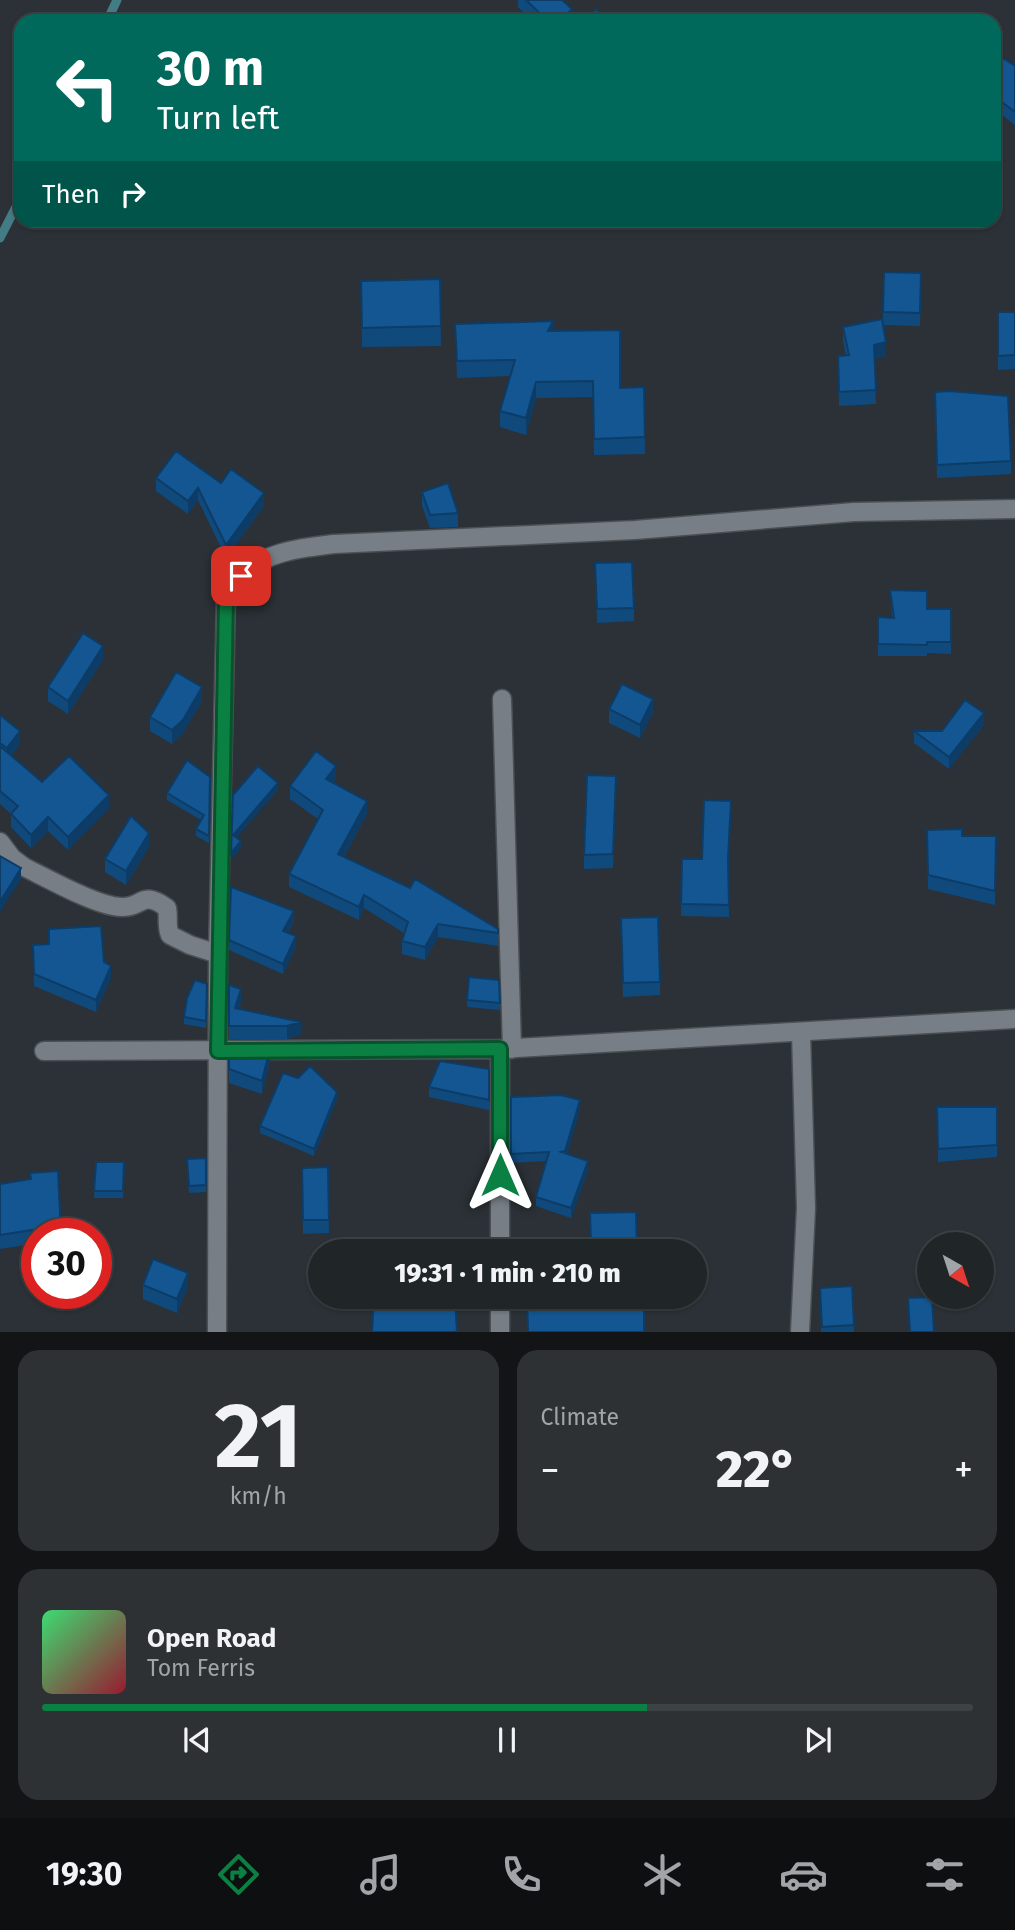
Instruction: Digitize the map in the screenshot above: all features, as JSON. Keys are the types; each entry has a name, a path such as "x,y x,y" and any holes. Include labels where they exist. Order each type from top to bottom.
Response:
{"street":[{"path":"217,1332 218,954 226,599 241,576 262,560 298,548 334,544 635,530 854,512 1015,509"},
{"path":"500,1239 506,1049 502,699"},
{"path":"0,842 12,858 24,867 107,905 124,908 145,899 157,901 167,908 167,929 170,935 218,954"},
{"path":"44,1051 506,1049 1015,1019"},
{"path":"800,1032 806,1208 800,1332"},
{"path":"500,1309 500,1332"}],"building":[{"path":"526,0 562,0 572,9 567,14 541,14"},
{"path":"1003,58 1015,66 1015,112 1001,101"},
{"path":"884,272 921,273 920,313 883,312"},
{"path":"440,279 441,326 362,328 361,281"},
{"path":"998,312 1015,312 1015,355 998,356"},
{"path":"882,319 886,342 874,345 876,390 839,392 838,356 849,355 843,327"},
{"path":"553,321 548,331 620,330 620,388 644,387 645,437 594,439 593,381 536,382 526,418 500,411 515,360 457,361 455,324"},
{"path":"935,392 1008,396 1011,461 937,465"},
{"path":"176,451 221,483 231,469 264,493 226,545 198,488 188,501 156,478"},
{"path":"448,483 458,513 430,515 422,492"},
{"path":"632,562 634,608 597,609 595,563"},
{"path":"890,590 927,591 927,609 951,609 951,642 927,642 927,645 878,644 878,617 894,618"},
{"path":"83,633 103,646 68,701 48,687"},
{"path":"176,672 202,687 183,720 172,730 150,717"},
{"path":"622,684 653,699 640,725 609,709"},
{"path":"965,700 984,713 949,757 914,731 942,731"},
{"path":"0,715 20,731 7,748 0,743"},
{"path":"0,746 42,782 69,756 109,795 68,837 48,817 31,835 11,814 18,806 0,791"},
{"path":"316,751 336,766 326,779 367,801 338,854 410,888 415,879 498,929 498,933 438,924 425,947 402,941 408,922 364,895 359,907 289,874 323,810 290,786"},
{"path":"187,760 210,777 209,836 196,829 204,815 167,793"},
{"path":"258,766 278,783 233,835 241,841 231,853 233,793"},
{"path":"587,775 616,776 613,854 584,855"},
{"path":"704,800 731,801 729,905 681,904 682,859 702,859"},
{"path":"131,816 149,833 126,871 105,859"},
{"path":"962,829 962,836 996,836 995,891 928,875 927,830"},
{"path":"0,856 21,868 0,902"},
{"path":"231,887 294,911 283,931 296,936 283,964 229,940"},
{"path":"658,917 660,982 623,983 621,918"},
{"path":"101,926 104,962 111,966 96,1000 34,974 33,945 49,944 49,929"},
{"path":"469,977 499,980 500,1003 467,1000"},
{"path":"195,980 207,984 206,1021 184,1017 187,998"},
{"path":"229,985 241,989 235,1008 301,1022 287,1026 229,1026"},
{"path":"229,1048 270,1048 262,1081 229,1069"},
{"path":"440,1061 489,1069 489,1100 429,1087"},
{"path":"310,1066 337,1092 314,1149 260,1126 283,1073 298,1078"},
{"path":"561,1095 580,1100 565,1151 561,1152 588,1161 571,1208 536,1197 549,1152 511,1154 511,1097"},
{"path":"937,1107 997,1107 997,1145 938,1149"},
{"path":"206,1158 206,1185 189,1186 187,1159"},
{"path":"96,1162 124,1162 123,1191 94,1191"},
{"path":"328,1167 329,1220 303,1220 302,1168"},
{"path":"58,1171 60,1218 21,1218 21,1232 0,1235 0,1184 31,1179 30,1173"},
{"path":"636,1212 637,1239 591,1239 590,1213"},
{"path":"153,1259 188,1273 177,1299 143,1285"},
{"path":"852,1286 854,1325 822,1327 820,1288"},
{"path":"908,1298 917,1298 917,1309 933,1309 934,1332 910,1332"},
{"path":"373,1309 456,1309 457,1332 372,1332"},
{"path":"527,1309 644,1309 644,1332 528,1332"}],"waterway":[{"path":"110,14 117,0"},
{"path":"0,238 14,211"}],"route":[{"path":"241,576 226,599 218,1051 500,1049 500,1175"}]}
